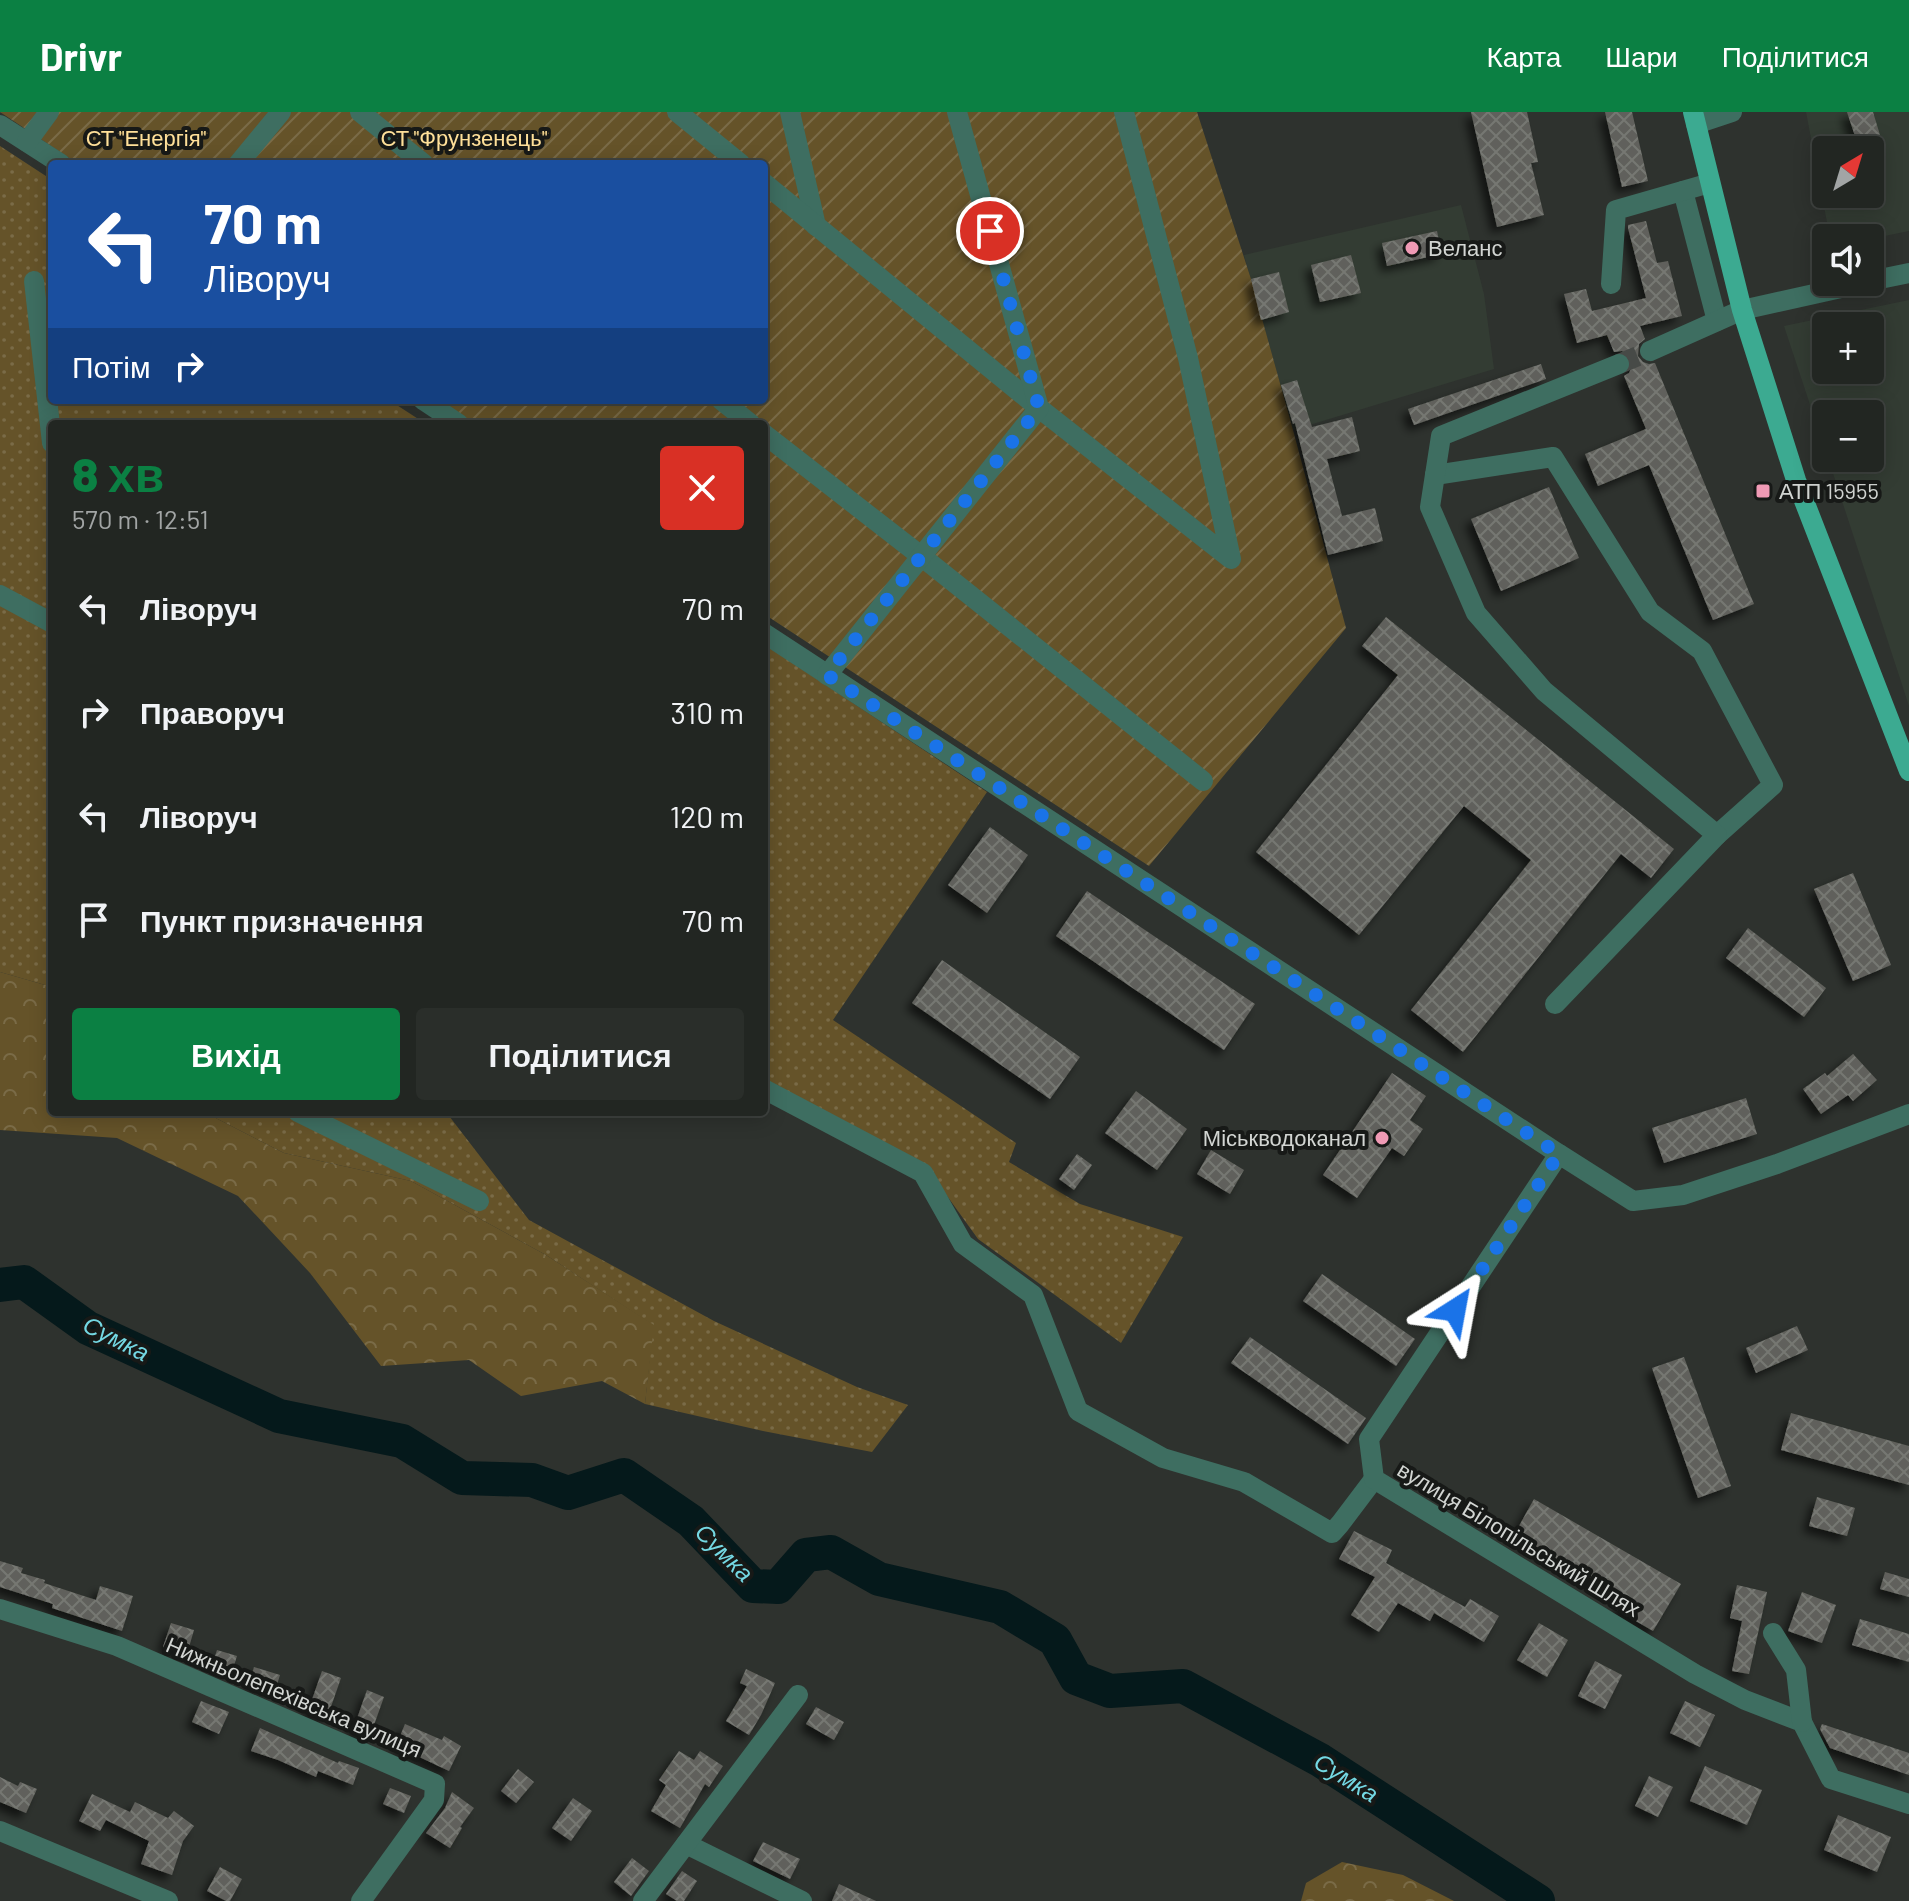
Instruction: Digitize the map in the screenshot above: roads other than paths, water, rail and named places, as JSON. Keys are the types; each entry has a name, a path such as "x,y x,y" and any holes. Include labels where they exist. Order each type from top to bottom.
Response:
{"main road":[{"path":"1694,118 1742,310 1796,480 1909,771"}],"street":[{"path":"27,142 49,112"},
{"path":"241,160 281,112"},
{"path":"360,112 419,160"},
{"path":"677,112 736,160"},
{"path":"790,112 816,226"},
{"path":"957,112 1039,408"},
{"path":"768,186 1039,408 1231,559 1188,358 1124,112"},
{"path":"1694,118 1732,112"},
{"path":"0,125 55,160"},
{"path":"1611,284 1616,210 1710,183"},
{"path":"1683,191 1717,321"},
{"path":"1884,279 1909,273"},
{"path":"34,281 49,420"},
{"path":"1650,351 1742,310 1812,295"},
{"path":"1619,364 1441,436 1430,507 1476,613 1544,691 1717,835"},
{"path":"429,404 453,420"},
{"path":"726,404 746,420"},
{"path":"827,675 1039,408"},
{"path":"768,437 1203,781"},
{"path":"1435,475 1553,457 1650,612 1702,651 1773,785 1717,835 1555,1004"},
{"path":"0,595 48,621"},
{"path":"768,636 1633,1201 1683,1195 1777,1164 1909,1114"},
{"path":"768,1091 923,1173 963,1244 1033,1295 1078,1411 1163,1458 1244,1482 1332,1533 1374,1479"},
{"path":"306,1116 479,1201"},
{"name":"вулиця Білопільський Шлях","path":"1559,1154 1369,1439 1374,1479 1695,1674 1745,1700 1802,1722"},
{"name":"Нижньолепехівська вулиця","path":"0,1609 117,1646 435,1784 434,1800 361,1901"},
{"path":"1773,1633 1796,1670 1802,1722 1831,1779 1909,1804"},
{"path":"643,1901 798,1695"},
{"path":"0,1831 168,1901"},
{"path":"686,1844 802,1901"}],"waterway":[{"name":"Сумка","path":"0,1285 24,1282 88,1328 279,1416 402,1441 462,1478 532,1480 568,1493 624,1475 691,1521 753,1586 778,1587 806,1555 831,1552 879,1579 1000,1607 1055,1640 1076,1678 1110,1691 1183,1686 1320,1760 1538,1901"}],"tunnel":[{"path":"1619,364 1650,351"}],"place":[{"name":"Веланс","path":"1412,248"},
{"name":"АТП 15955","path":"1763,491"},
{"name":"Міськводоканал","path":"1382,1138"}],"park label":[{"name":"СТ \"Енергія\"","path":"146,138"},
{"name":"СТ \"Фрунзенець\"","path":"464,138"}]}
